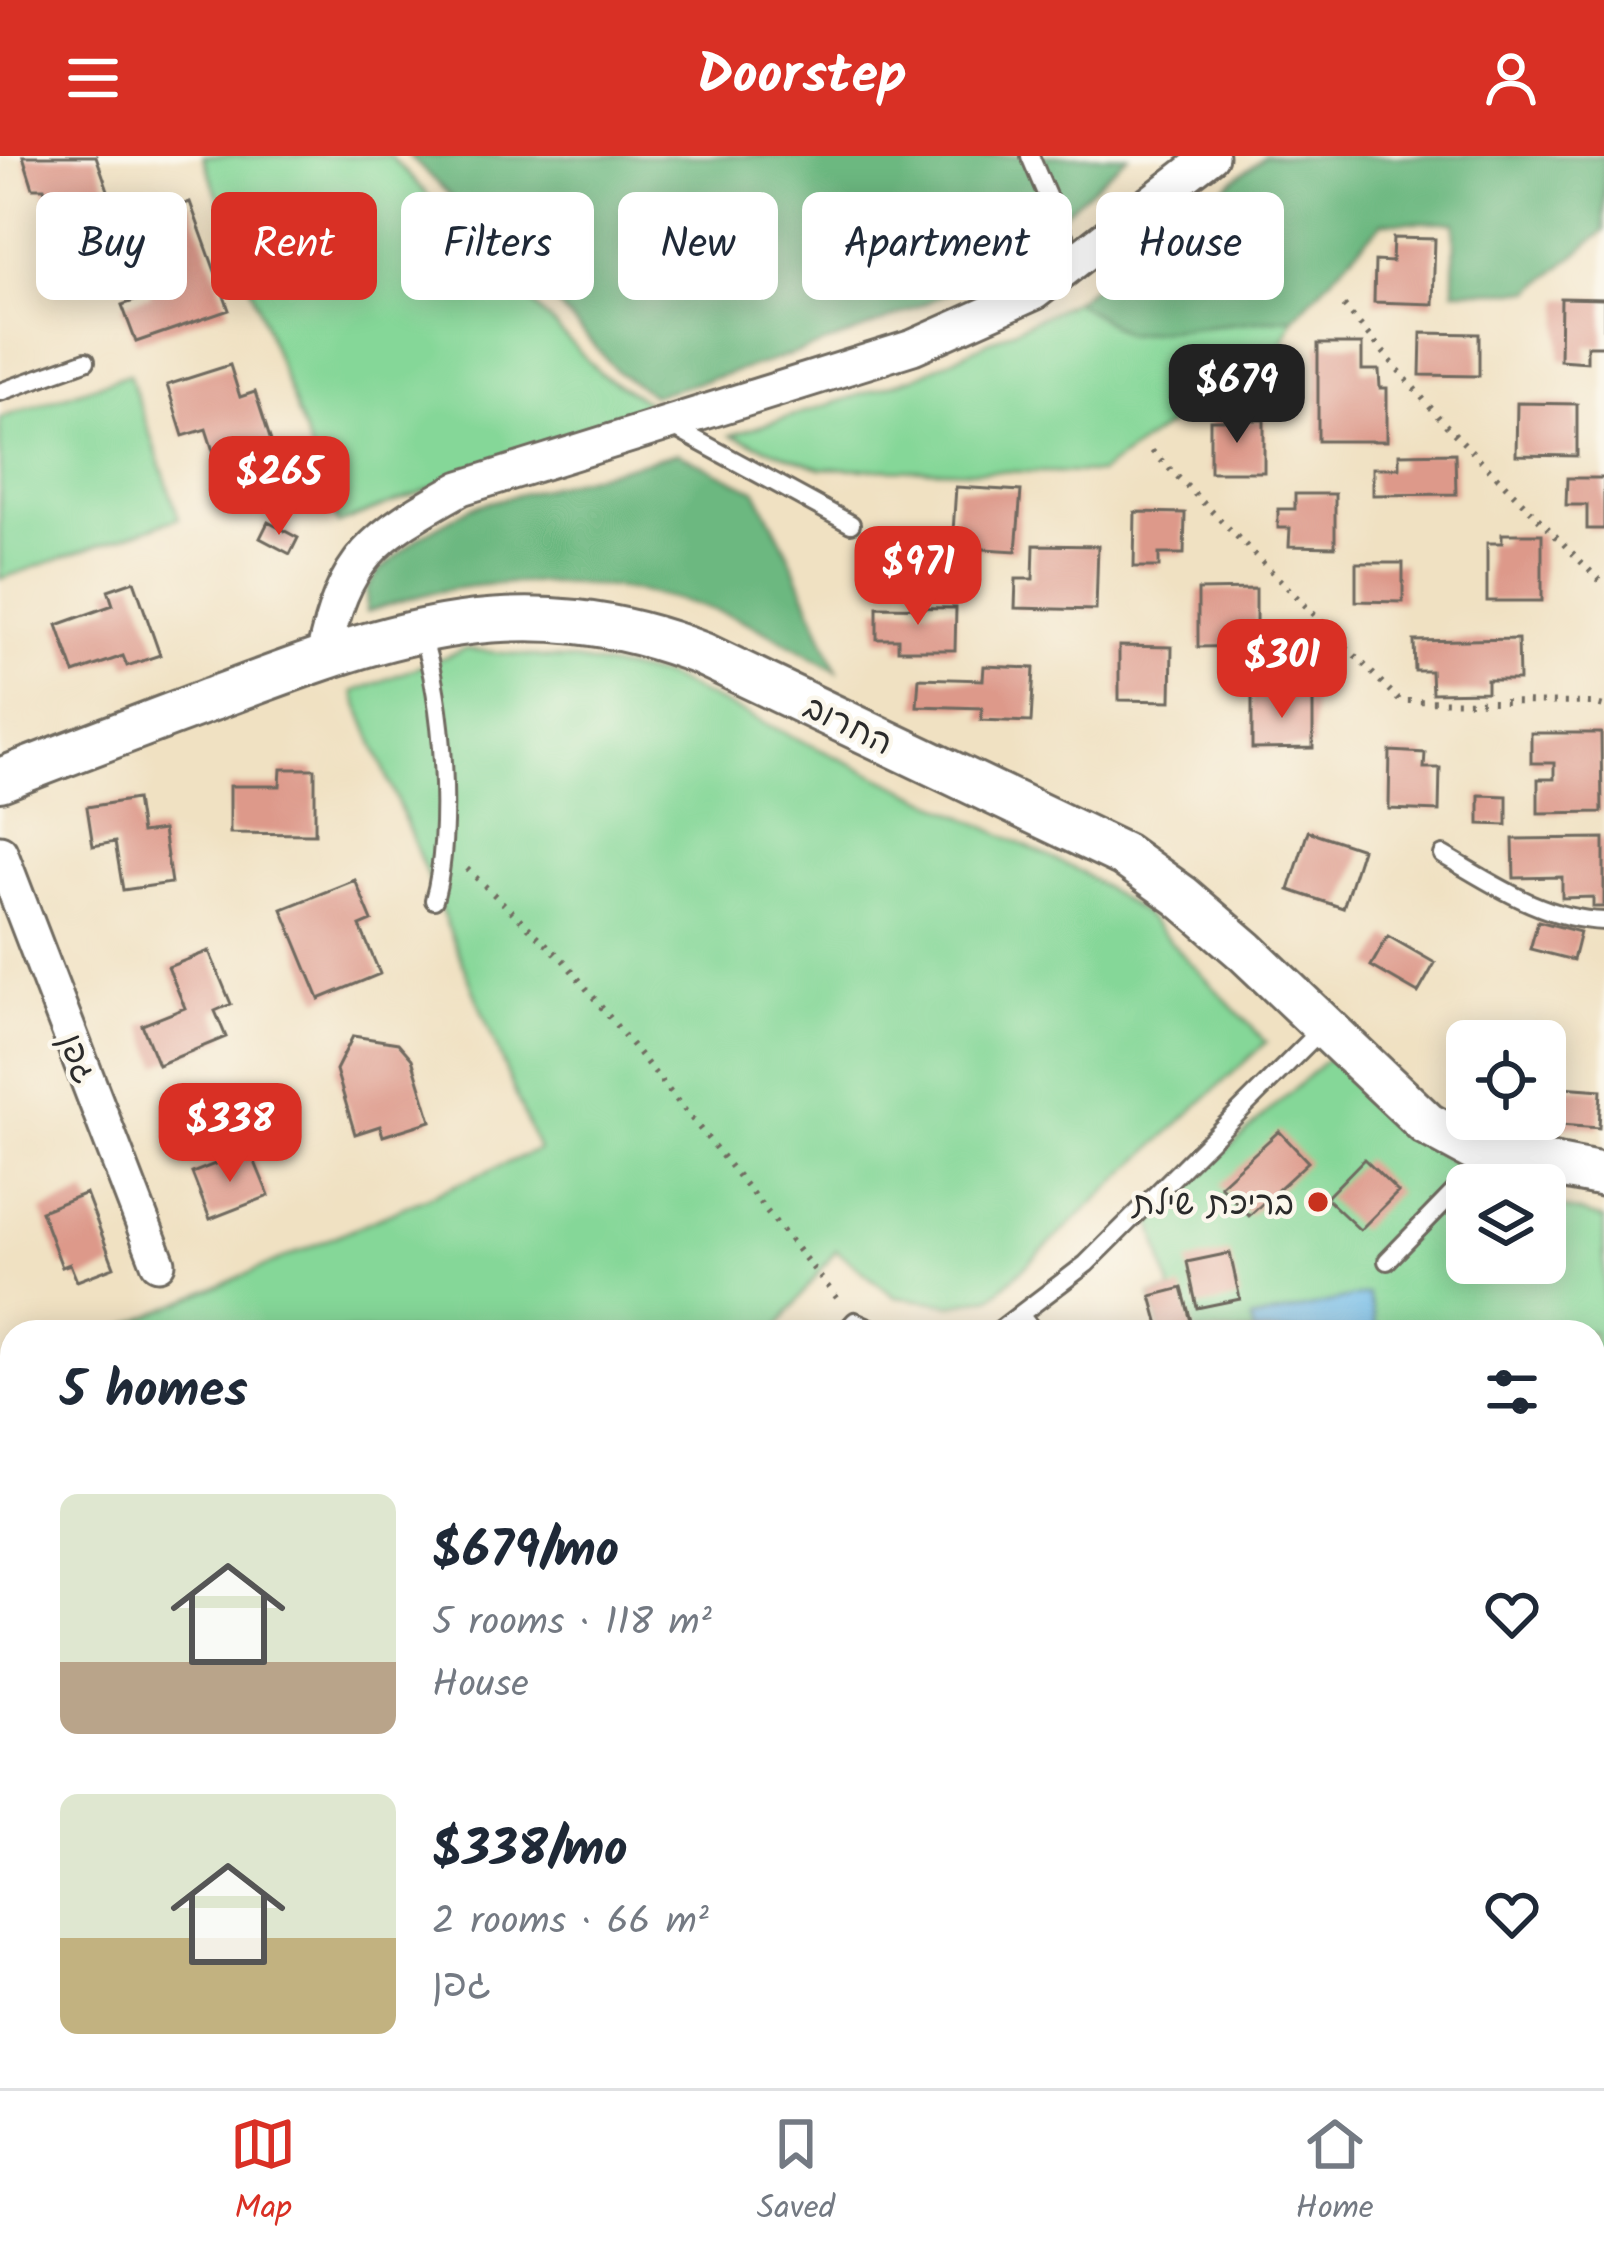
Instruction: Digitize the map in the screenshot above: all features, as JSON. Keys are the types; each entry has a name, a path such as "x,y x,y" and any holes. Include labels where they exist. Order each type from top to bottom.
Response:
{"street":[{"path":"323,657 346,577 368,550 418,512 461,488 914,347 1034,293 1211,156"},
{"name":"החרוב","path":"0,780 323,657 419,629 509,618 647,632 1124,855 1181,896 1427,1124 1475,1150 1604,1175"},
{"name":"גפן","path":"0,852 158,1263"}],"lane":[{"path":"1030,156 1074,259"},
{"path":"0,392 86,361"},
{"path":"663,423 851,524"},
{"path":"419,629 433,665 440,733 440,880 434,900"},
{"path":"1443,855 1538,909 1604,921"},
{"path":"1015,1320 1086,1264 1323,1028"},
{"path":"1388,1261 1492,1154"},
{"path":"1021,1316 1024,1320"}],"path":[{"path":"1344,307 1441,419 1604,585"},
{"path":"1152,452 1400,701 1604,706"},
{"path":"441,845 564,961 845,1320"}],"green space":[{"path":"203,156 390,156 425,192 401,192 401,300 529,300 601,374 663,412 555,440 338,524 256,300 377,300 377,192 216,192"},
{"path":"409,156 1128,156 1072,206 1072,192 802,192 802,300 931,300 819,346 653,395 619,373 553,300 594,300 594,192 446,192"},
{"path":"1265,156 1604,156 1604,231 1532,291 1454,291 1455,222 1383,222 1294,317 1126,334 1074,301 1096,284 1096,300 1284,300 1284,192 1218,192"},
{"path":"1074,301 1126,334 1294,317 1281,347 1099,473 820,468 731,435 913,378"},
{"path":"129,374 179,518 0,579 0,418"},
{"path":"678,453 756,491 789,555 837,671 739,619 668,597 595,585 483,585 426,594 366,612 367,589 378,572 418,538 471,507"},
{"path":"465,649 664,676 1081,872 1144,914 1266,1042 992,1297 953,1305 895,1297 836,1250 783,1320 139,1320 538,1150 353,692"},
{"name":"בריכת שילת","path":"1329,1057 1423,1143 1456,1164 1446,1164 1446,1284 1566,1284 1566,1209 1604,1219 1604,1320 1158,1320 1151,1296 1171,1291 1151,1219"}],"water":[{"path":"1368,1294 1374,1320 1251,1320"}],"building":[{"path":"23,156 96,156 109,192 45,192 33,188"},
{"path":"187,203 211,260 211,300 225,300 229,310 136,342 122,305 136,300 187,300"},
{"path":"1393,238 1435,239 1433,304 1374,302 1375,261 1392,262"},
{"path":"1561,298 1604,299 1604,346 1587,346 1587,362 1560,360"},
{"path":"1421,333 1479,334 1479,376 1420,375"},
{"path":"1318,344 1362,344 1362,370 1379,370 1380,388 1387,388 1387,441 1318,441"},
{"path":"230,365 240,397 255,392 277,460 240,471 234,451 215,457 206,429 183,436 167,385"},
{"path":"1517,403 1577,404 1577,456 1516,455"},
{"path":"1210,420 1264,420 1264,472 1210,472"},
{"path":"1455,453 1456,494 1373,495 1373,468 1399,468 1399,454"},
{"path":"1567,478 1604,478 1604,529 1587,529 1587,505 1566,505"},
{"path":"956,487 1021,491 1016,551 952,547"},
{"path":"1295,494 1335,494 1335,547 1289,546 1290,528 1278,528 1278,509 1295,509"},
{"path":"1135,512 1185,513 1184,554 1159,554 1159,567 1134,567"},
{"path":"268,522 298,538 290,554 260,538"},
{"path":"1502,534 1542,534 1542,601 1487,601 1487,543 1502,543"},
{"path":"1034,545 1098,546 1096,610 1015,608 1016,579 1033,579"},
{"path":"1356,563 1403,563 1403,602 1356,601"},
{"path":"134,581 160,655 127,666 123,656 74,673 57,625 113,605 108,590"},
{"path":"1256,589 1256,646 1198,647 1198,590"},
{"path":"877,607 956,608 955,650 898,650 898,639 877,639"},
{"path":"1518,639 1519,680 1487,680 1487,692 1432,693 1431,671 1415,671 1414,641"},
{"path":"1119,646 1172,647 1171,701 1119,700"},
{"path":"984,666 1034,668 1031,722 981,720 982,708 917,706 919,678 983,680"},
{"path":"1252,693 1313,693 1313,748 1252,749"},
{"path":"1531,733 1601,733 1602,812 1538,813 1538,779 1554,779 1554,763 1531,763"},
{"path":"1390,751 1425,753 1424,768 1440,768 1439,811 1389,809"},
{"path":"281,769 315,769 315,834 230,833 230,786 280,786"},
{"path":"1479,795 1507,796 1507,825 1479,824"},
{"path":"136,799 141,833 163,830 171,883 123,890 115,842 93,846 87,807"},
{"path":"1308,831 1362,849 1343,908 1289,890"},
{"path":"1604,838 1604,907 1593,907 1593,897 1562,898 1562,877 1514,878 1513,839"},
{"path":"355,880 372,921 360,926 380,974 319,999 282,909"},
{"path":"1538,921 1580,932 1573,960 1530,949"},
{"path":"1388,936 1435,963 1418,993 1371,966"},
{"path":"209,951 231,1004 215,1011 226,1037 158,1065 142,1025 185,1008 168,967"},
{"path":"353,1036 398,1043 412,1059 431,1121 383,1136 380,1126 355,1134 336,1070"},
{"path":"1566,1087 1601,1090 1599,1128 1566,1125"},
{"path":"1279,1131 1308,1162 1249,1216 1220,1185"},
{"path":"250,1150 269,1196 210,1219 192,1173"},
{"path":"1364,1159 1398,1192 1360,1230 1326,1198"},
{"path":"86,1193 114,1267 77,1281 70,1264 62,1267 41,1211"},
{"path":"1230,1253 1240,1299 1197,1308 1187,1262"},
{"path":"1182,1288 1191,1320 1158,1320 1151,1296"}],"place":[{"name":"בריכת שילת","path":"1318,1202"}]}
